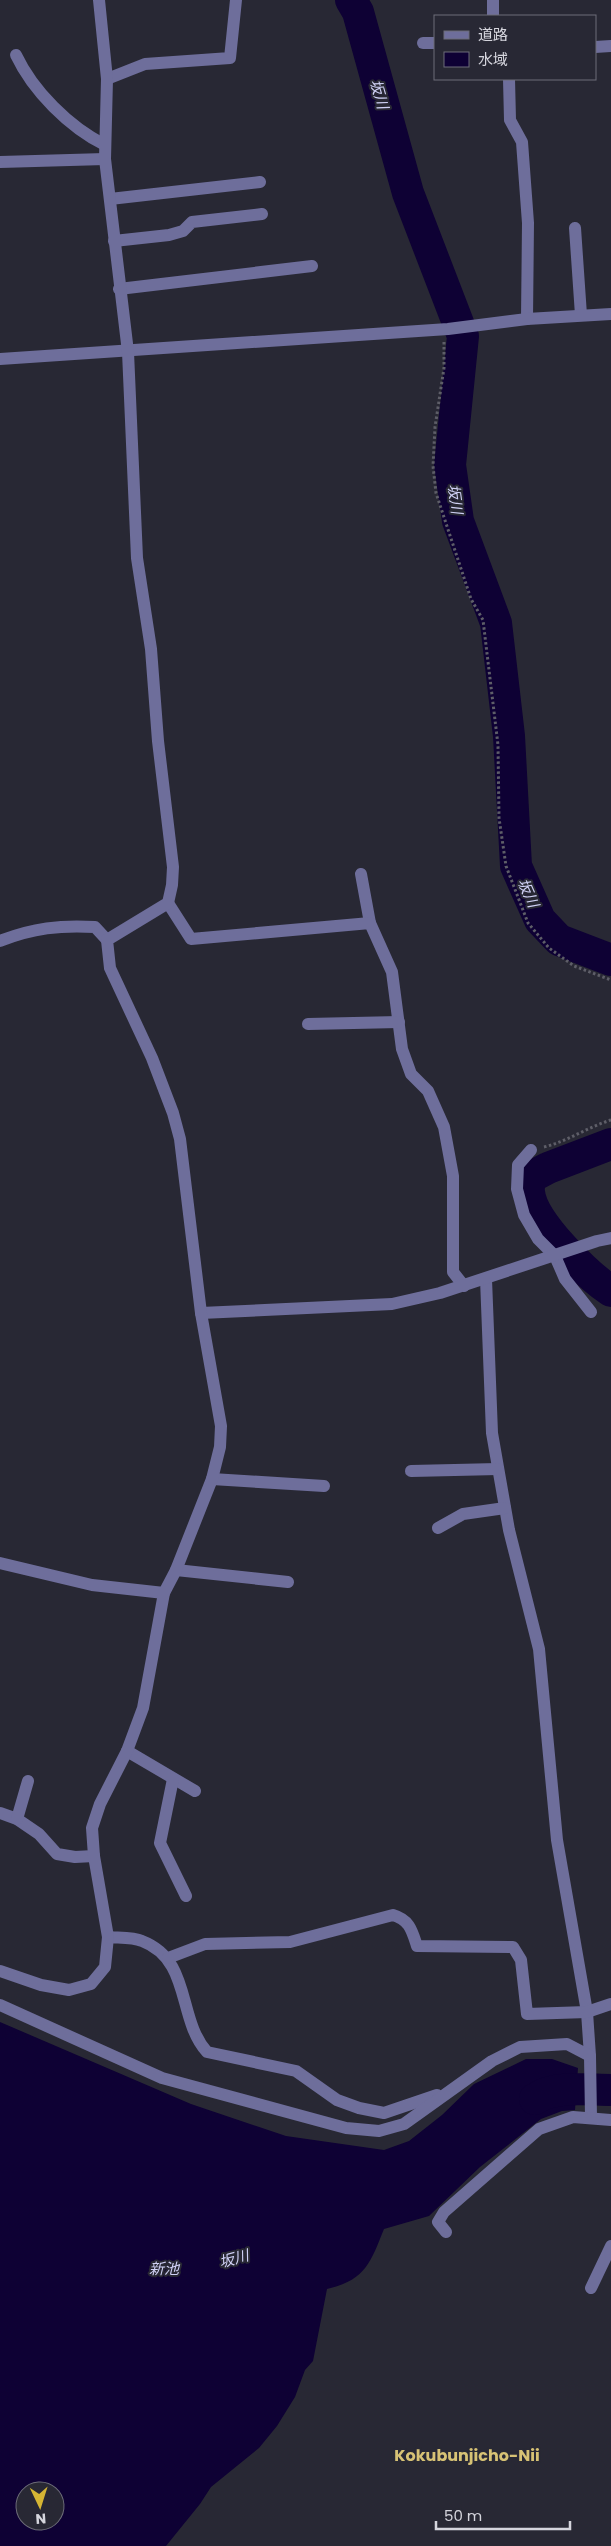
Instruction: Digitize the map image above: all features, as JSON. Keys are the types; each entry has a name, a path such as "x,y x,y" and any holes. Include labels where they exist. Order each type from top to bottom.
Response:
{"street":[{"path":"99,0 107,79 105,160 128,352 137,558 151,649 158,741 173,867 168,903 192,939 370,923"},
{"path":"107,79 145,64 230,58 236,0"},
{"path":"493,0 493,15"},
{"path":"596,47 611,46"},
{"path":"16,55 25,74 54,106 93,139 105,145"},
{"path":"509,80 510,120 522,142 527,214 527,319"},
{"path":"0,162 105,160"},
{"path":"110,199 260,182"},
{"path":"114,242 169,235 183,231 192,222 262,214"},
{"path":"575,228 581,315"},
{"path":"119,289 312,266"},
{"path":"0,359 100,351 128,352 446,329 527,319 611,314"},
{"path":"361,874 370,923 392,972 402,1049 411,1074 428,1091 444,1127 453,1176 453,1272 464,1286"},
{"path":"107,940 168,903"},
{"path":"0,941 26,930 75,926 95,927 107,940 110,968 152,1058 173,1112 180,1139 201,1313 221,1426 220,1447 212,1479 176,1570 164,1593 143,1708 127,1751 100,1804 92,1828 94,1856 108,1937 105,1967 91,1984 69,1990 41,1985 0,1971"},
{"path":"308,1024 399,1022"},
{"path":"531,1150 518,1165 517,1190 524,1215 538,1239 558,1255 565,1278 591,1312"},
{"path":"201,1313 392,1304 464,1286 611,1238"},
{"path":"486,1279 492,1433 505,1508 539,1649 558,1840 587,2012 591,2115"},
{"path":"411,1471 498,1469"},
{"path":"212,1479 324,1486"},
{"path":"438,1528 463,1514 505,1508"},
{"path":"0,1563 92,1585 164,1593"},
{"path":"176,1570 288,1582"},
{"path":"127,1751 195,1791"},
{"path":"174,1779 160,1843 186,1896"},
{"path":"17,1819 28,1781"},
{"path":"0,1813 17,1819 39,1834 57,1854 75,1857 94,1856"},
{"path":"168,1958 205,1944 290,1942 393,1915 404,1918 411,1928 417,1946 513,1947 522,1960 527,2014 587,2012 611,2004"},
{"path":"108,1937 142,1940 168,1958 181,1983 198,2042 207,2052 296,2071 337,2100 359,2108 384,2113 453,2089"},
{"path":"0,2005 162,2078 346,2128 379,2130 404,2124 492,2061 520,2047 567,2044 590,2062"},
{"path":"446,2232 438,2222 444,2212 539,2129 573,2117 591,2115 611,2120"},
{"path":"591,2288 611,2246"}],"path":[{"path":"446,329 444,368 435,427 434,475 436,493 471,599 484,620 498,745 499,818 506,866 528,923 549,948 574,966 611,980"},
{"path":"531,1150 563,1142 611,1120"}],"water":[{"name":"新池","path":"0,2022 191,2104 286,2136 384,2150 409,2141 442,2115 474,2084 526,2059 552,2059 578,2068 575,2110 562,2111 541,2119 480,2167 429,2216 384,2229 375,2252 364,2269 350,2281 327,2289 313,2361 305,2370 295,2397 277,2426 259,2448 211,2487 200,2504 166,2546 0,2546"}],"waterway":[{"name":"坂川","path":"351,0 358,12 408,193 463,336 450,465 458,521 496,623 509,736 516,866 540,920 559,940 611,960"},
{"name":"坂川","path":"611,1144 548,1168 531,1177 529,1189 532,1204 562,1247 588,1273 611,1291"},
{"name":"坂川","path":"535,2099 562,2090 611,2090"}],"district":[{"name":"Kokubunjicho-Nii","path":"467,2455"}]}
